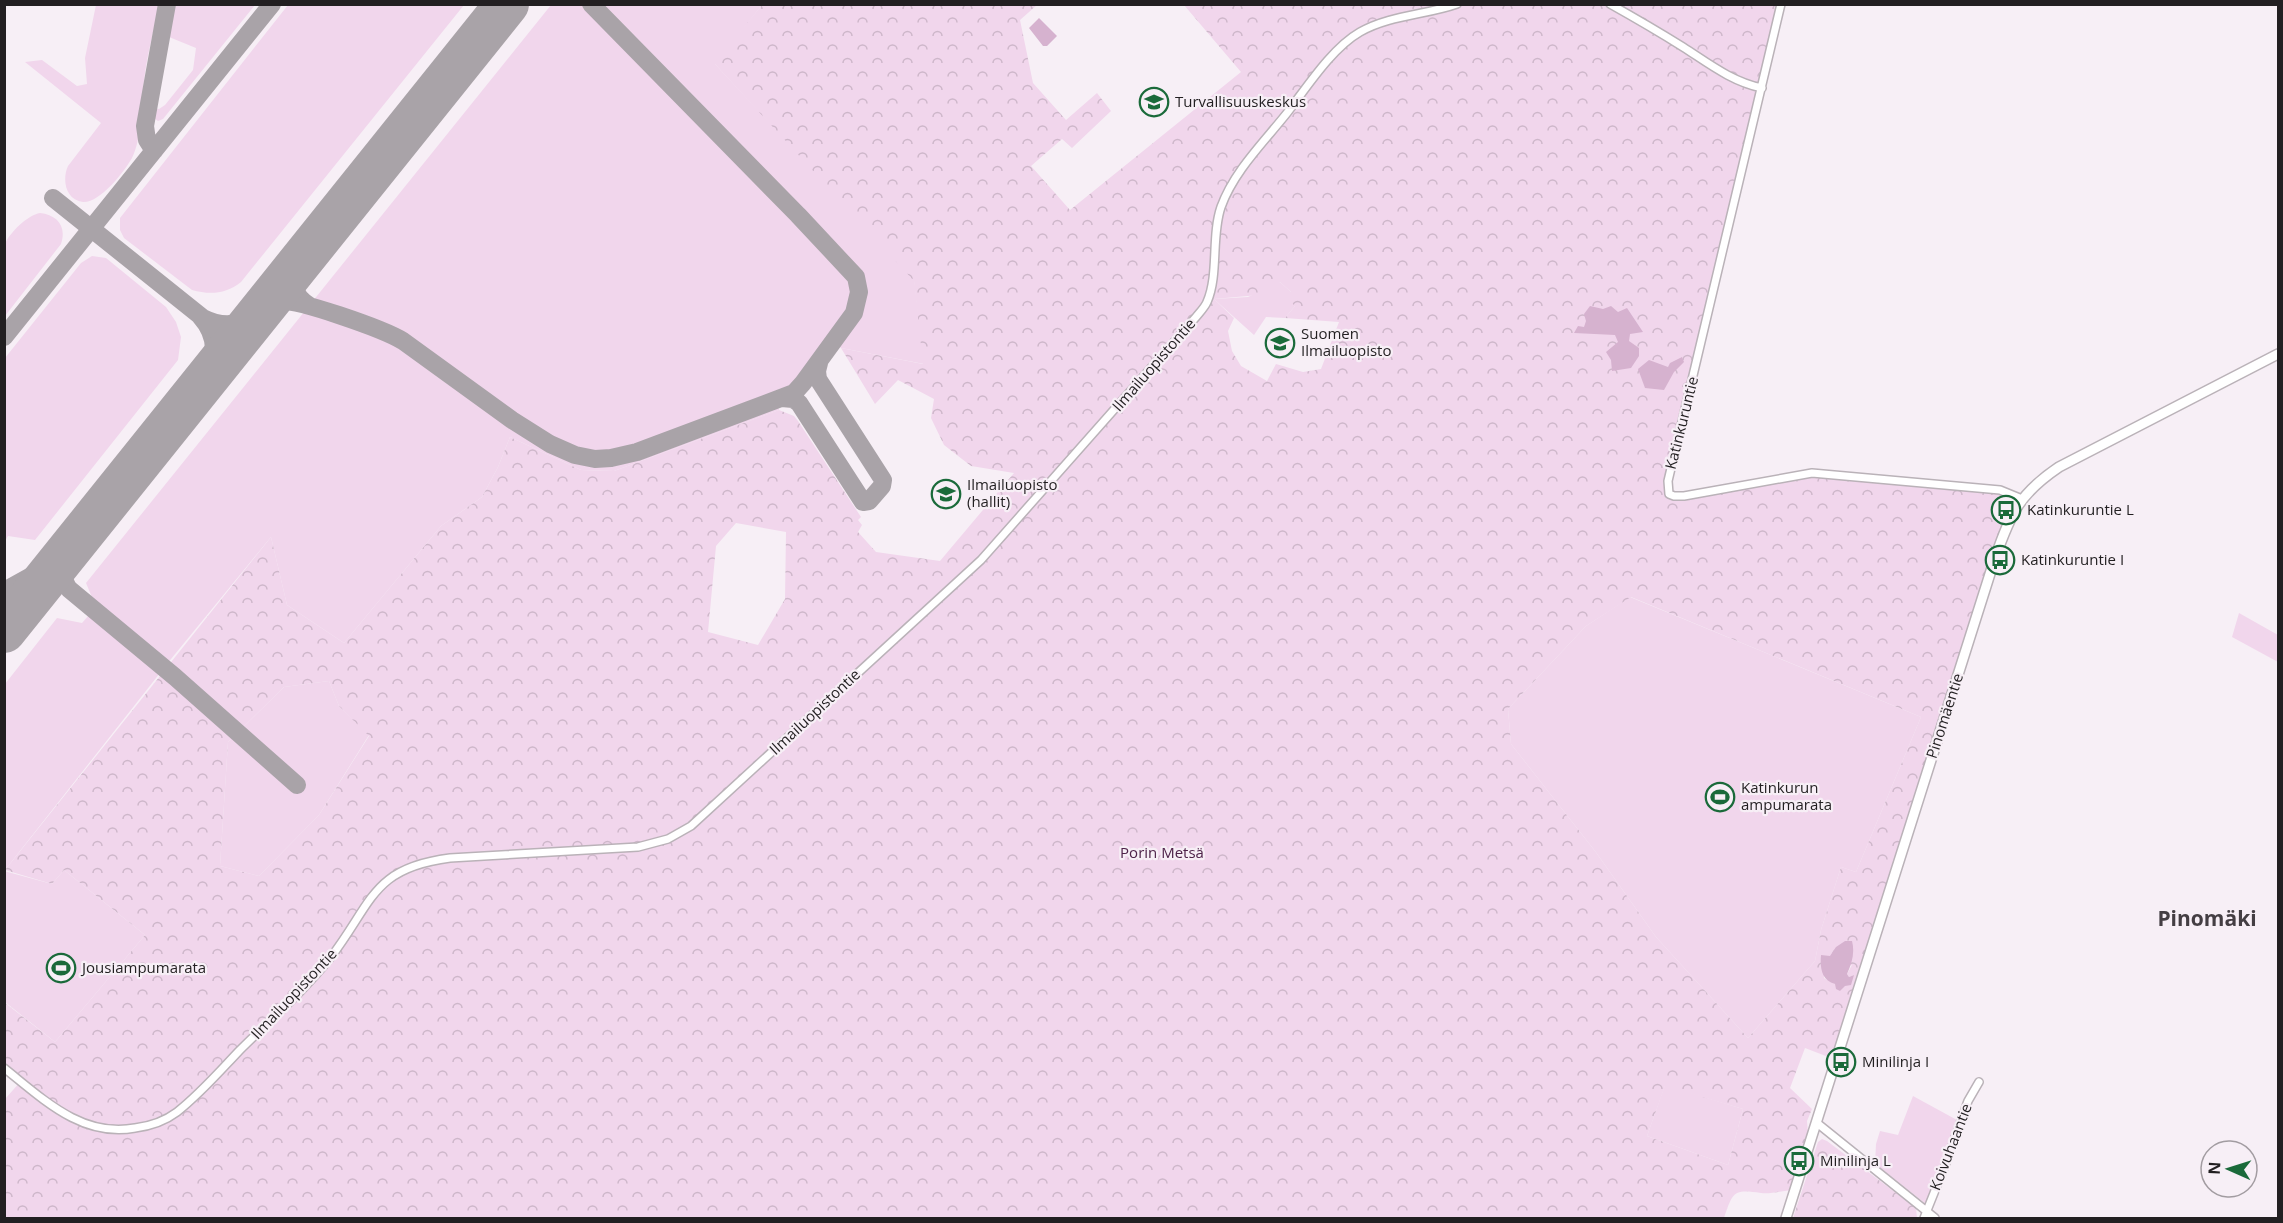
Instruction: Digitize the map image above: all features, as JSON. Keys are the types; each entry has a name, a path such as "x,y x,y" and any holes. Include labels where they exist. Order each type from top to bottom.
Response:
{"street":[{"name":"Ilmailuopistontie","path":"4,1068 60,1112 85,1124 98,1128 126,1130 159,1123 176,1113 195,1096 301,990 339,946 372,896 391,877 402,870 427,861 450,858 638,847 668,839 691,826 981,560 1196,317 1207,302 1216,230 1227,194 1248,162 1321,69 1359,32 1376,25 1457,4"},
{"path":"1610,4 1732,78 1761,88"},
{"name":"Katinkuruntie","path":"1781,4 1668,481 1669,494 1684,496 1812,473 2000,490 2022,499"},
{"name":"Pinomäentie","path":"1786,1218 1995,558 2014,509 2031,488 2059,467 2278,354"},
{"name":"Koivuhaantie","path":"1925,1215 1968,1101 1979,1082"},
{"path":"1817,1123 1925,1215 1935,1218"}],"green space":[{"path":"96,5 159,5 145,71 139,131 132,158 111,186 97,198 83,202 72,197 66,188 66,171 101,123 25,62 42,60 77,86 87,84 85,58"},
{"path":"174,5 255,5 163,119 158,121 151,116 153,108 159,109 165,105 193,70 196,48 169,37"},
{"path":"288,5 464,5 241,282 230,289 218,292 205,293 192,290 124,238 120,230 120,218"},
{"path":"551,5 762,5 715,64 914,278 924,364 841,348 830,338 797,382 776,396 779,410 614,471 581,470 510,437 498,467 482,497 441,526 344,643 287,605 271,537 171,659 5,870 5,684 57,618 82,623 96,607 86,583"},
{"name":"Porin Metsä","path":"762,5 1037,5 1020,20 1033,83 1066,120 1097,93 1111,111 1072,148 1062,139 1031,166 1070,210 1241,72 1184,5 1781,5 1668,488 1674,496 1797,474 2000,490 2022,499 2014,509 1882,898 1831,1058 1805,1048 1790,1088 1812,1109 1807,1121 1808,1134 1791,1190 1769,1193 1739,1192 1732,1198 1724,1218 5,1218 5,1099 21,1081 5,1068 4,1002 55,1042 145,935 64,870 52,884 5,870 271,537 287,605 344,643 441,526 482,497 498,467 510,437 581,470 614,471 779,410 794,416 798,421 861,517 858,520 862,525 858,532 876,552 940,561 1014,473 971,466 944,445 931,418 934,399 898,380 875,404 841,348 923,364 914,281 714,63","holes":["1280,282 1291,292 1290,301 1295,306 1285,318 1339,322 1321,369 1303,372 1276,364 1267,381 1241,366 1232,351 1228,331 1234,318 1214,299 1270,294","736,523 786,532 785,599 758,645 708,632 716,546","1631,597 1921,717 1856,872 1841,867 1821,930 1815,961 1748,1038 1656,937 1595,851 1511,744 1508,709 1586,626","329,681 339,706 369,736 319,815 259,876 220,866 228,742 284,687","1852,965 1847,974 1849,977 1854,975 1840,991 1835,984 1824,978 1824,973","1665,1086 1743,1109 1728,1165 1647,1136"]},
{"path":"40,213 51,216 59,222 63,232 61,244 5,316 3,267 5,244 20,225"},
{"path":"92,256 106,258 166,307 176,322 181,337 178,360 35,540 8,536 5,541 5,358 81,263"},
{"path":"1280,282 1291,292 1295,306 1285,318 1266,317 1254,335 1214,299 1248,297"},
{"name":"Katinkurun ampumarata","path":"1630,597 1921,717 1856,872 1841,867 1821,930 1815,961 1748,1038 1656,937 1595,851 1511,744 1508,709 1586,626"},
{"path":"2239,613 2278,635 2278,662 2232,637"},
{"path":"329,681 339,706 369,735 319,815 259,876 220,866 228,742 284,687"},
{"name":"Jousiampumarata","path":"64,870 145,935 55,1042 5,1002 4,871 52,884"},
{"path":"1665,1085 1743,1109 1728,1165 1647,1136"},
{"path":"1913,1096 1957,1120 1945,1158 1926,1204 1875,1164 1876,1144 1880,1131 1898,1135"},
{"path":"1822,1139 1916,1208 1917,1218 1793,1218 1818,1142"}],"shaded area":[{"path":"1039,18 1057,36 1047,46 1043,46 1029,28"},
{"path":"1590,306 1603,309 1611,306 1618,312 1627,308 1643,332 1630,334 1629,341 1639,348 1639,356 1631,368 1612,371 1611,360 1606,352 1618,342 1615,335 1574,333 1578,326 1584,327 1586,321 1584,314"},
{"path":"1682,357 1684,362 1674,372 1664,390 1645,388 1638,369 1649,360 1668,367 1670,363"},
{"path":"1845,941 1852,941 1853,958 1847,974 1849,977 1854,975 1851,985 1845,986 1840,991 1824,976 1821,968 1821,955 1830,956 1836,947"}],"taxiway":[{"path":"154,151 147,140 145,126 167,4"},
{"path":"4,337 272,4"},
{"path":"53,198 203,318 223,324 237,323 250,318 272,302 286,301 360,322 403,341 512,420 550,444 575,455 595,459 637,452 794,393 854,313 859,292 856,277 591,4"},
{"path":"299,264 294,282 296,293 310,306"},
{"path":"200,316 211,332 214,350 211,367 202,384"},
{"path":"782,398 793,399 799,403 863,502 869,501 882,486 883,480 818,379 819,363"},
{"path":"4,591 35,574 69,547"},
{"path":"68,552 63,570 64,580 69,589 175,677 297,785"}],"runway":[{"path":"4,631 507,4"}],"place":[{"name":"Turvallisuuskeskus","path":"1154,102"},
{"name":"Suomen Ilmailuopisto","path":"1280,343"},
{"name":"Ilmailuopisto (hallit)","path":"946,494"},
{"name":"Katinkuruntie L","path":"2006,510"},
{"name":"Katinkuruntie I","path":"2000,560"},
{"name":"Katinkurun ampumarata","path":"1720,797"},
{"name":"Jousiampumarata","path":"61,968"},
{"name":"Minilinja I","path":"1841,1062"},
{"name":"Minilinja L","path":"1799,1161"}],"district":[{"name":"Pinomäki","path":"2207,919"}]}
